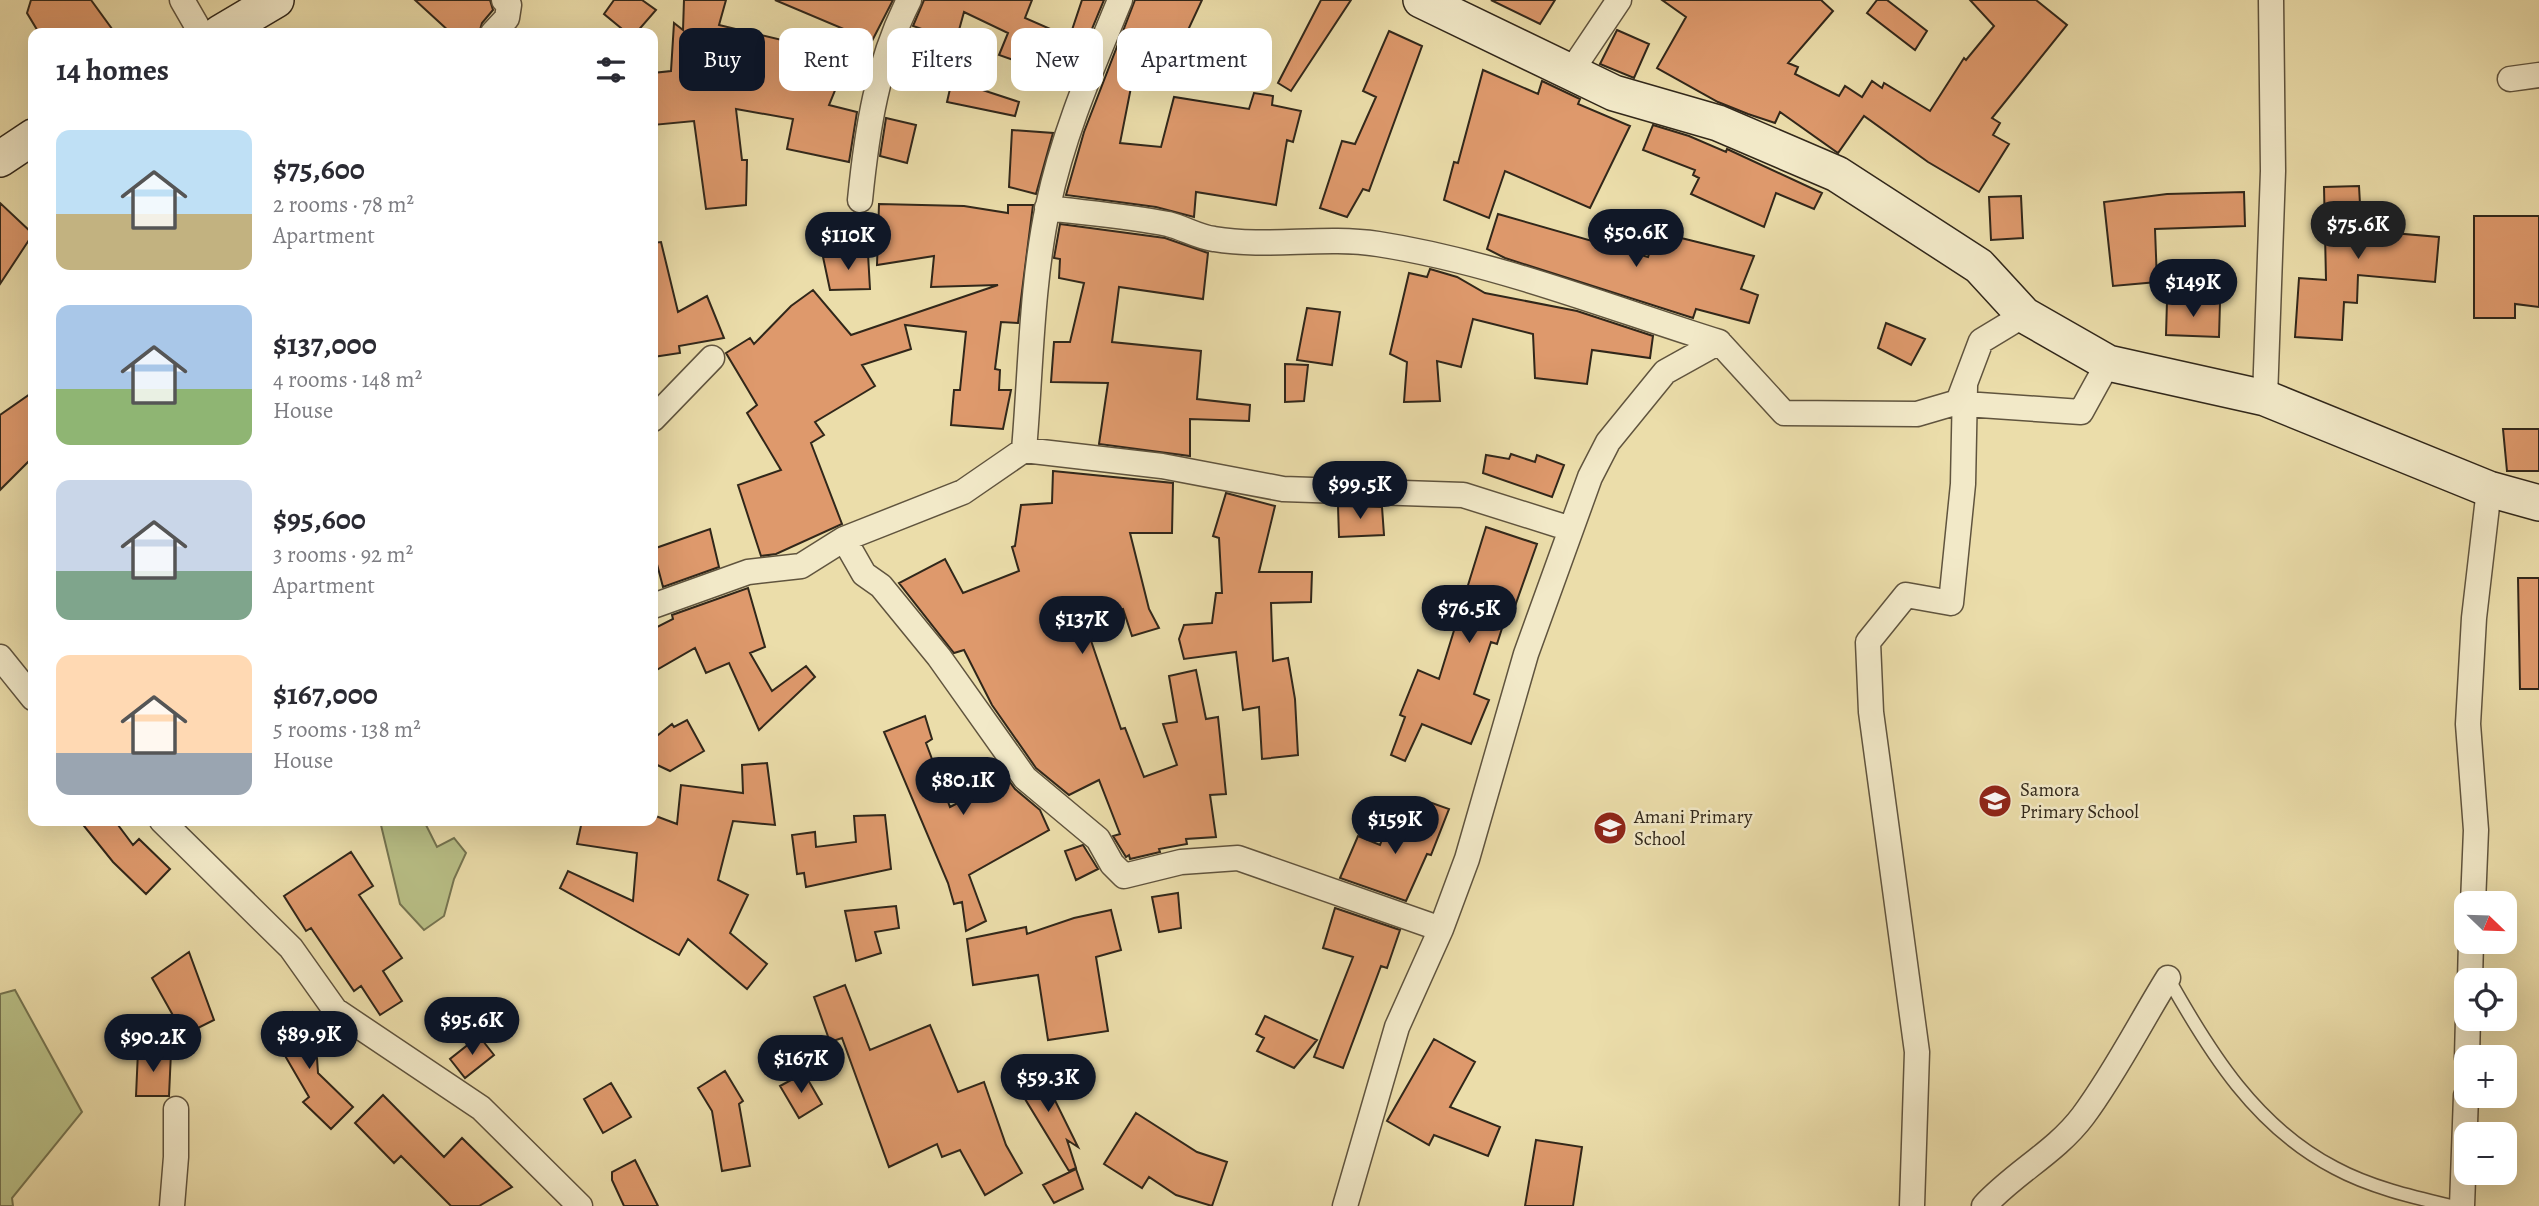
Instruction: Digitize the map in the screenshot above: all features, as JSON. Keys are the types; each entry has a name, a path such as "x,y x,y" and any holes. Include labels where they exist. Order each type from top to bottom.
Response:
{"street":[{"path":"182,0 198,28"},
{"path":"228,28 276,0"},
{"path":"498,28 507,18 509,5 504,0"},
{"path":"860,200 879,76 909,0"},
{"path":"1024,450 1033,308 1047,208 1073,114 1120,0"},
{"path":"1422,0 1614,93 1718,123 1838,174 1979,266 2024,314 2108,363 2265,398 2489,489 2539,503"},
{"path":"1570,73 1619,0"},
{"path":"2265,398 2273,171 2271,0"},
{"path":"2510,79 2539,75"},
{"path":"0,159 28,140"},
{"path":"1047,208 1170,225 1212,239 1278,244 1375,244 1475,265 1719,342 1784,412 1917,414 1958,402 1965,393"},
{"path":"1912,1206 1917,1052 1871,712 1868,642 1906,595 1951,603 1963,484 1965,393 1981,341 2024,314"},
{"path":"1345,1206 1397,1027 1441,929 1467,859 1526,654 1590,477 1608,442 1635,404 1665,372 1719,342"},
{"path":"658,414 712,358"},
{"path":"1965,393 2081,412 2108,363"},
{"path":"658,598 748,572 801,566 844,540 963,492 1024,450 1162,466 1283,489 1463,495 1572,529"},
{"path":"2473,891 2476,830 2468,724 2474,618 2489,489"},
{"path":"844,540 864,573 881,586 939,657 1025,778 1097,839 1112,864 1124,876 1181,862 1238,858 1441,929"},
{"path":"0,657 28,692"},
{"path":"167,826 291,948 335,1010 481,1108 522,1152 580,1206"},
{"path":"1983,1206 2052,1148 2082,1116 2168,978"},
{"path":"2462,1206 2466,1108"},
{"path":"172,1206 176,1109"}],"lane":[{"path":"2168,978 2208,1049 2256,1109 2301,1147 2336,1169 2412,1196 2451,1206"}],"green space":[{"path":"381,826 426,826 437,847 454,838 466,853 454,879 444,916 424,930 400,904"},
{"path":"15,990 82,1112 12,1198 13,1206 0,1206 0,994"}],"building":[{"path":"31,0 91,0 111,28 36,28 27,13"},
{"path":"415,0 490,0 493,10 480,28 446,28"},
{"path":"614,0 642,0 656,10 640,28 621,28 604,14"},
{"path":"684,0 726,0 719,25 732,28 683,28"},
{"path":"775,0 893,0 873,39 873,28 841,28"},
{"path":"924,0 1032,0 1025,18 1048,28 1011,28 1011,59 999,55 1008,33 964,12 960,28 913,26"},
{"path":"1082,0 1104,0 1092,28 1073,28"},
{"path":"1135,0 1202,0 1189,28 1124,28"},
{"path":"1321,0 1351,0 1291,91 1278,83"},
{"path":"1491,0 1555,0 1540,24"},
{"path":"1662,0 1821,0 1833,11 1788,63 1798,67 1795,74 1839,96 1845,86 1862,97 1872,81 1882,88 1884,83 1930,111 1964,58 1966,60 1994,26 1970,0 2036,0 2067,25 1992,118 2000,123 1993,135 2009,144 1979,192 1928,162 1864,116 1838,153 1780,112 1775,123 1748,114 1718,102 1657,68 1686,17"},
{"path":"1877,0 1887,0 1927,31 1915,50 1867,13"},
{"path":"674,23 680,28 679,91 765,91 765,36 779,39 779,91 835,91 829,105 857,112 849,162 787,149 793,119 736,109 742,160 747,160 746,205 706,209 694,121 658,125 658,72 671,71"},
{"path":"1617,30 1649,44 1634,78 1600,64"},
{"path":"1389,31 1422,46 1369,191 1363,189 1347,217 1320,208 1342,141 1355,144 1376,97 1363,91"},
{"path":"1117,47 1117,91 1130,91 1120,143 1161,147 1174,97 1249,109 1254,93 1273,96 1272,105 1301,111 1293,142 1287,140 1276,205 1196,192 1194,217 1156,207 1066,195 1084,132 1100,91 1103,91 1103,83"},
{"path":"1483,70 1538,94 1542,81 1580,99 1578,104 1630,126 1590,208 1505,171 1489,218 1444,200 1454,162 1458,163"},
{"path":"950,91 986,91 1019,102 1015,116 947,102"},
{"path":"886,118 916,125 907,163 880,156"},
{"path":"1653,125 1689,136 1726,152 1727,149 1822,193 1814,209 1776,193 1764,227 1691,194 1699,178 1693,175 1695,170 1643,150"},
{"path":"1012,130 1053,133 1036,194 1009,187"},
{"path":"2359,186 2360,204 2372,204 2372,212 2392,212 2393,233 2439,237 2435,282 2358,275 2357,303 2344,302 2342,340 2295,337 2299,278 2326,280 2324,187"},
{"path":"2244,192 2245,226 2155,229 2157,282 2113,286 2104,202 2167,194"},
{"path":"2021,196 2023,238 1991,240 1989,197"},
{"path":"0,203 28,229 28,242 0,284"},
{"path":"879,204 964,206 1008,213 1008,205 1033,205 1018,323 1001,322 995,369 1000,370 999,390 1011,390 1003,429 951,425 954,390 960,390 966,332 905,325 911,349 862,365 875,386 815,422 824,435 811,443 842,524 776,554 761,556 738,485 781,470 747,413 757,405 726,353 750,338 754,344 791,306 813,290 851,335 998,285 931,287 934,256 877,265"},
{"path":"1498,214 1648,257 1654,239 1671,245 1673,236 1754,256 1741,289 1758,295 1749,323 1696,309 1693,318 1505,258 1487,249"},
{"path":"2474,216 2539,216 2539,307 2515,304 2515,318 2474,318"},
{"path":"1060,224 1165,238 1208,253 1203,299 1119,287 1112,342 1201,351 1197,399 1250,405 1249,421 1190,419 1190,456 1099,444 1108,383 1051,382 1054,342 1070,342 1084,283 1059,278 1060,259 1054,258"},
{"path":"658,242 661,242 678,312 707,296 724,338 679,346 680,353 658,356"},
{"path":"868,254 870,289 830,290 823,257"},
{"path":"1430,269 1457,277 1485,293 1577,311 1653,336 1650,358 1592,350 1587,384 1535,378 1533,334 1473,319 1461,367 1437,361 1440,401 1404,402 1407,362 1390,354 1409,273 1427,277"},
{"path":"2167,301 2220,303 2219,337 2166,335"},
{"path":"1307,308 1340,312 1332,365 1297,360"},
{"path":"1886,323 1925,339 1911,365 1878,348"},
{"path":"1285,364 1308,365 1304,401 1285,402"},
{"path":"28,395 28,462 0,490 0,415"},
{"path":"2503,429 2539,429 2539,471 2507,471"},
{"path":"1511,454 1535,462 1537,455 1564,465 1552,497 1483,473 1486,455 1509,459"},
{"path":"1053,471 1173,483 1172,533 1130,533 1149,609 1159,628 1132,636 1123,609 1084,620 1121,729 1125,728 1144,777 1177,765 1163,724 1177,722 1169,676 1196,670 1206,719 1218,717 1226,794 1210,795 1216,837 1186,839 1187,844 1159,849 1160,852 1130,859 1129,855 1126,857 1113,836 1120,834 1099,780 1069,795 1036,768 992,705 964,650 954,653 899,583 945,559 963,593 1019,571 1012,547 1015,546 1021,505 1052,503"},
{"path":"1226,493 1275,506 1259,572 1312,572 1311,602 1271,603 1273,661 1288,658 1295,699 1298,755 1262,759 1259,707 1243,710 1236,652 1184,659 1179,639 1184,625 1212,623 1216,593 1222,593 1219,538 1213,536"},
{"path":"1338,506 1382,507 1384,535 1339,537"},
{"path":"1486,527 1537,544 1509,623 1504,622 1497,644 1491,642 1474,694 1489,700 1471,744 1422,724 1405,761 1391,755 1405,717 1400,715 1418,670 1439,679"},
{"path":"710,529 719,567 663,587 658,568 658,547"},
{"path":"2518,578 2539,578 2539,689 2520,689"},
{"path":"748,588 765,647 750,653 772,691 806,666 815,677 759,730 729,663 706,673 695,648 658,669 658,626 673,619 672,615"},
{"path":"925,716 932,739 926,743 950,807 991,786 987,778 1004,774 1015,789 1040,810 1049,830 969,875 986,921 966,931 962,902 954,904 948,883 884,732"},
{"path":"687,720 704,751 670,771 658,765 658,735 672,724 674,727"},
{"path":"767,763 775,825 733,821 718,880 748,895 730,933 767,964 747,989 688,939 679,955 560,888 568,871 633,901 637,853 577,844 581,826 658,826 658,817 677,824 681,785 743,793 742,765"},
{"path":"1429,802 1449,809 1431,855 1427,854 1406,901 1340,878 1358,836 1380,845 1389,822 1417,833"},
{"path":"885,815 891,869 806,887 804,873 797,874 792,835 815,832 816,847 856,842 854,816"},
{"path":"84,826 119,826 133,845 139,839 170,869 146,894 113,862"},
{"path":"1083,845 1098,869 1076,880 1065,851"},
{"path":"351,852 373,886 359,895 402,958 383,971 402,1001 380,1015 361,986 354,991 311,928 306,931 284,896"},
{"path":"1178,893 1181,928 1159,932 1152,897"},
{"path":"896,906 899,928 875,932 881,953 856,961 845,911"},
{"path":"1335,908 1400,930 1387,968 1381,966 1343,1068 1314,1057 1353,957 1323,948"},
{"path":"1111,910 1121,950 1096,957 1108,1031 1048,1040 1038,975 973,985 967,939 1026,927 1027,934 1074,918"},
{"path":"189,952 214,1020 184,1035 152,978"},
{"path":"845,985 870,1050 930,1025 958,1092 984,1082 1006,1145 1022,1173 985,1195 960,1150 942,1157 937,1144 889,1167 842,1038 830,1042 814,997"},
{"path":"292,1012 317,1058 318,1073 353,1107 331,1129 303,1102 309,1097 266,1023"},
{"path":"1265,1016 1317,1040 1294,1068 1257,1051 1264,1038 1256,1034"},
{"path":"479,1036 494,1055 465,1078 450,1059"},
{"path":"1434,1039 1475,1062 1450,1107 1500,1127 1488,1156 1434,1135 1429,1145 1387,1121"},
{"path":"138,1051 171,1052 169,1096 136,1096"},
{"path":"1039,1068 1078,1147 1067,1140 1076,1168 1069,1171 1014,1081"},
{"path":"725,1071 743,1101 739,1104 750,1166 722,1171 712,1111 698,1088"},
{"path":"804,1073 822,1104 799,1118 780,1086"},
{"path":"611,1083 631,1117 603,1133 584,1099"},
{"path":"383,1095 444,1157 462,1138 512,1187 479,1206 451,1206 401,1156 394,1163 355,1123"},
{"path":"1136,1113 1197,1152 1227,1162 1212,1206 1176,1195 1149,1177 1142,1188 1104,1164"},
{"path":"1536,1140 1582,1147 1573,1206 1525,1206"},
{"path":"635,1160 658,1206 624,1206 612,1180 612,1172"},
{"path":"1076,1169 1083,1189 1054,1203 1043,1185"}],"place":[{"name":"Samora Primary School","path":"1995,801"},
{"name":"Amani Primary School","path":"1610,828"}]}
